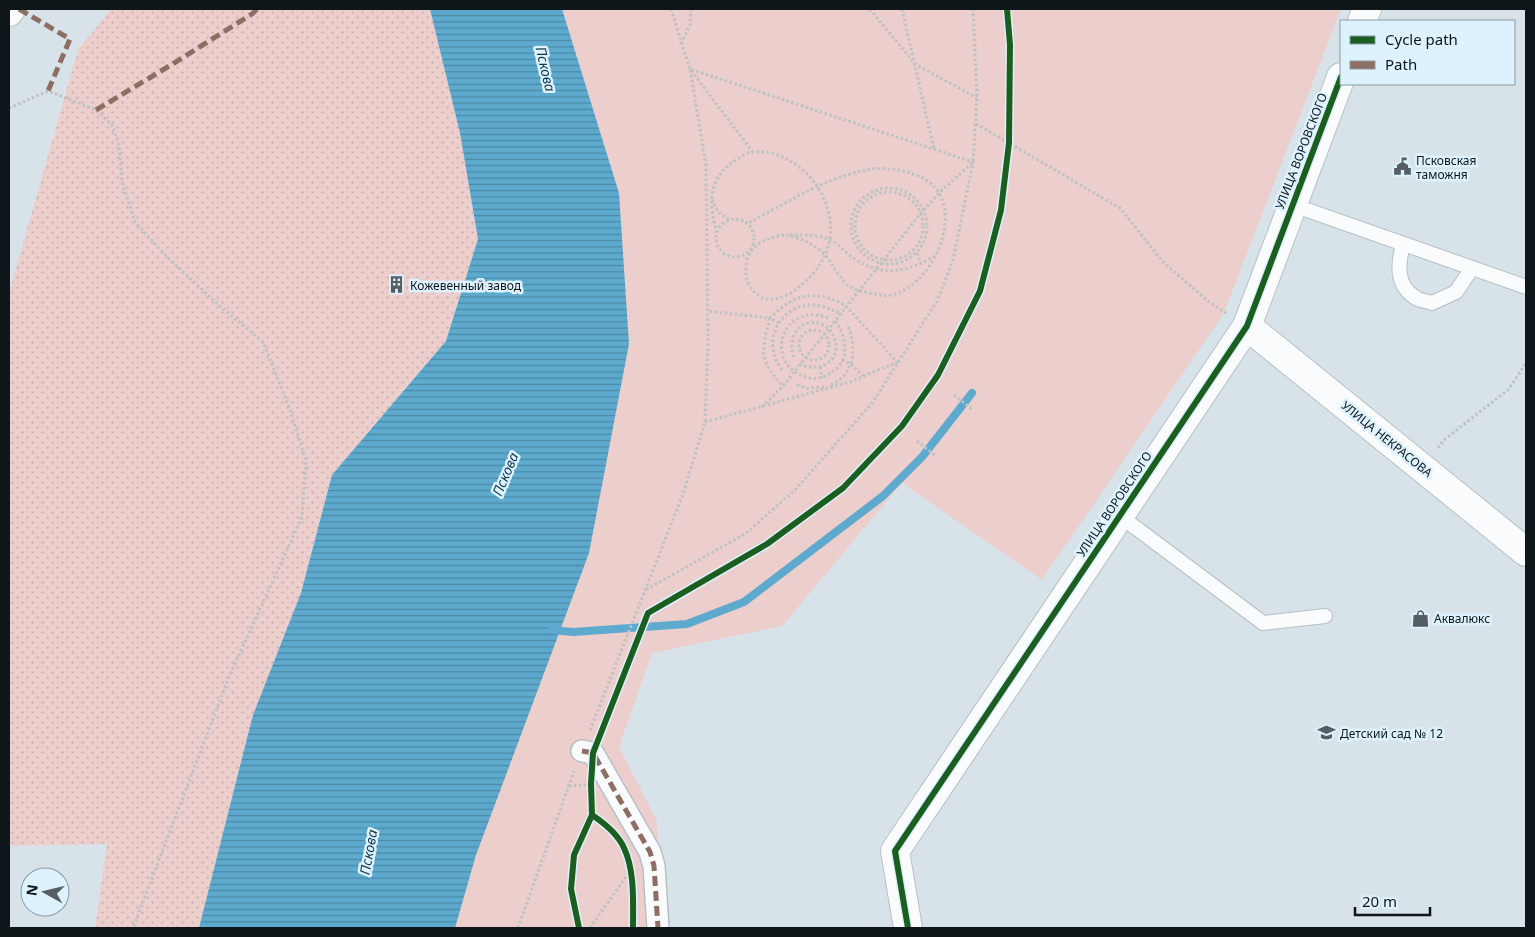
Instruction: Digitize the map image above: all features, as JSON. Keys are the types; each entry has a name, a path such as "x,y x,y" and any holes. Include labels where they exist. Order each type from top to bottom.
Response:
{"street":[{"name":"УЛИЦА ВОРОВСКОГО","path":"908,928 895,851 1120,516 1238,321 1293,205 1340,80"},
{"name":"УЛИЦА НЕКРАСОВА","path":"1238,321 1526,552"},
{"path":"587,752 650,852 654,866 658,928"}],"lane":[{"path":"1293,205 1526,287"},
{"path":"1403,244 1399,262 1401,282 1416,298 1432,303 1456,292 1472,268"},
{"path":"1120,516 1263,623 1325,616"}],"path":[{"path":"518,928 587,752 627,637 684,494 705,422 707,311 706,165 690,69 671,9"},
{"path":"681,44 690,25 691,9"},
{"path":"870,9 915,64 977,98"},
{"path":"902,9 935,150"},
{"path":"647,589 745,534 795,490 873,402 937,301 953,260 973,162 977,98 973,9"},
{"path":"690,69 973,162"},
{"path":"690,69 752,151"},
{"path":"9,108 48,91 96,110 112,125 118,145 122,182 135,222 168,258 220,306 263,342 290,408 306,461 302,517 229,678 133,928"},
{"path":"976,124 1120,208 1164,262 1208,301 1238,321"},
{"path":"1008,152 1009,133"},
{"path":"717,233 720,227 730,220 736,219 748,223 755,240 749,252 745,278 754,292 768,299 784,297 799,288 816,272 826,255 830,239 831,232 825,200 818,187 797,166 773,154 752,151 732,162 718,175 711,196 711,214 717,233 718,245 726,255 738,258 749,252 761,241 784,235 814,236 830,239 862,264 877,269 901,270 921,264 936,255"},
{"path":"762,407 783,386 923,211 939,193 973,162"},
{"path":"748,223 818,187 843,176 867,169 891,168 910,172 930,183 939,193 946,214 942,238 936,255 923,276 906,289 890,296 860,291 848,286 836,272 826,255 806,241 784,235"},
{"path":"886,188 899,189 910,194 920,202 923,211 928,228 925,240 908,260 895,264 881,265 870,260 860,252 854,241 851,224 856,206 864,197 875,190 886,188"},
{"path":"916,251 895,260 885,260 872,256 858,240 855,218 859,208 866,200 886,191 898,192 909,197 923,211"},
{"path":"711,196 718,212 730,220"},
{"path":"853,258 864,249"},
{"path":"916,251 921,264"},
{"path":"783,386 771,374 766,364 763,342 770,318 798,297 819,296 837,300 847,307 897,362"},
{"path":"782,370 775,359 773,340 779,323 787,313 798,307 810,304 823,306 842,314"},
{"path":"707,311 770,318 779,323"},
{"path":"828,318 820,314 809,314 799,317 785,331 781,341 784,361 794,372 810,378 822,378 839,365 846,344 836,321"},
{"path":"818,323 820,314"},
{"path":"794,357 791,343 796,330 809,324 818,323 829,329 836,343 836,351 833,358 820,367 807,367 800,364"},
{"path":"797,385 807,388 820,388 834,385 844,375 851,364 854,350 853,336 847,324"},
{"path":"811,330 821,331 825,334 829,343 827,353 819,359 805,358 799,349 800,339 811,330"},
{"path":"773,340 781,341"},
{"path":"842,360 851,364 864,377"},
{"path":"705,422 864,377 897,362"},
{"path":"1424,469 1444,440 1509,389 1526,363"},
{"path":"820,367 822,378"},
{"path":"954,395 972,409"},
{"path":"916,441 937,457"},
{"path":"587,752 591,792"},
{"path":"628,862 631,870 631,879"},
{"path":"590,928 631,870"}],"shaded area":[{"path":"111,9 430,9 460,133 478,239 446,341 332,475 301,593 199,928 95,928 107,844 9,846 9,293 78,50"},
{"path":"562,9 1341,9 1224,313 1042,580 902,483 782,626 652,653 619,747 656,819 667,928 455,928 476,855 619,193"}],"water":[{"name":"Пскова","path":"430,9 562,9 619,193 629,344 589,553 476,855 455,928 199,928 253,715 301,593 332,475 446,341 478,239 460,133"}],"waterway":[{"path":"552,630 573,632 687,624 744,602 883,496 922,457 972,393"}],"marked path":[{"path":"19,9 70,39 48,91"},
{"path":"96,110 171,65 257,9"},
{"path":"582,751 593,753 650,852 654,866 658,928"}],"cycle path":[{"path":"633,928 633,887 628,857 614,834 606,825 592,815 591,784 593,753 648,613 767,544 843,488 902,426 938,375 980,291 1001,210 1009,143 1010,45 1007,9"},
{"path":"908,928 895,851 1247,326 1340,80"},
{"path":"579,928 571,889 574,855 592,815"}],"place":[{"name":"Псковская таможня","path":"1402,167"},
{"name":"Кожевенный завод","path":"396,285"},
{"name":"Аквалюкс","path":"1420,618"},
{"name":"Детский сад № 12","path":"1326,733"}]}
